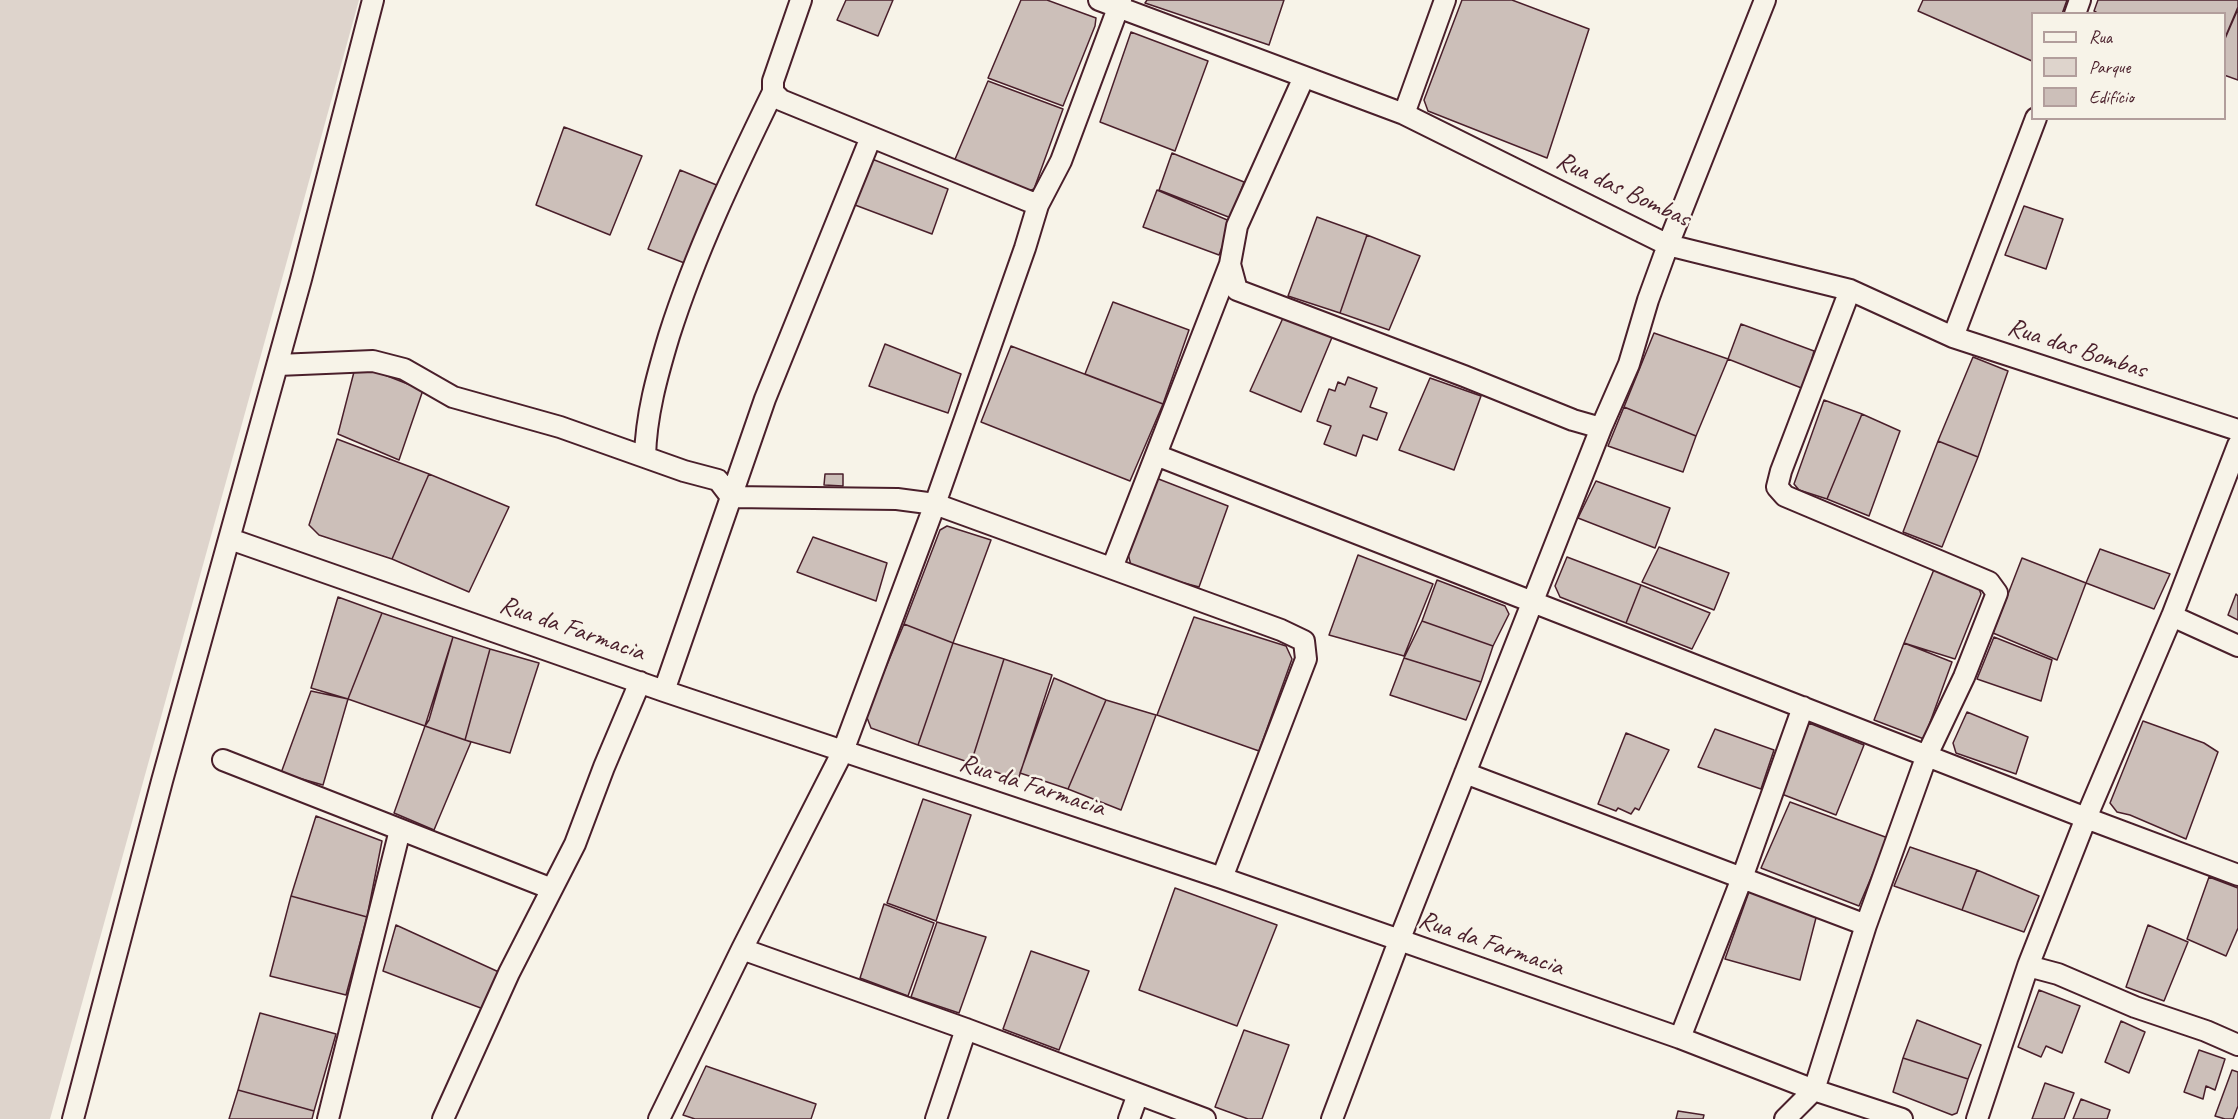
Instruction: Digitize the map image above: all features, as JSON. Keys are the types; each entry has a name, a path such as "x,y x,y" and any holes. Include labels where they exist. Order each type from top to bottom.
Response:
{"street":[{"path":"73,1119 162,781 278,365 373,0"},
{"path":"645,457 646,429 658,372 684,288 718,207 773,92 773,81 801,0"},
{"name":"Rua das Bombas","path":"1099,0 1119,4 1404,114 1668,245 1850,290 1953,337 2238,430"},
{"path":"1404,114 1445,0"},
{"path":"1332,1119 1465,773 1601,428 1629,364 1648,300 1668,245 1765,0"},
{"path":"659,1119 843,751 934,504 1029,237 1038,205 1061,161 1119,4"},
{"path":"1112,568 1230,264 1237,226 1304,77"},
{"path":"773,92 781,100 1038,205"},
{"path":"1953,337 2035,120"},
{"path":"664,691 773,378 871,137"},
{"path":"1230,264 1237,290 1573,420 1601,428"},
{"path":"1785,1119 1814,1090 1866,925 1927,755 1964,677 1997,593 1989,582 1785,496 1777,487 1781,471 1850,290"},
{"path":"278,365 373,361 404,369 453,397 560,427 718,480 731,497"},
{"path":"1977,1119 2028,966 2086,818 2172,616 2238,445"},
{"path":"1155,455 2086,818 2238,875"},
{"path":"731,497 897,499 934,504 1281,630 1304,641 1306,659 1222,878"},
{"name":"Rua da Farmacia","path":"230,539 664,691 1222,878 1680,1038 1814,1090 1902,1119"},
{"path":"2172,616 2238,646"},
{"path":"443,1119 509,973 575,844 640,682"},
{"path":"1680,1038 1742,878 1803,707"},
{"path":"223,760 552,889"},
{"path":"1465,773 1866,925"},
{"path":"328,1119 400,830"},
{"path":"742,949 966,1029 1205,1119"},
{"path":"2028,966 2058,974 2135,1007 2206,1031 2238,1045"},
{"path":"936,1119 966,1029"},
{"path":"1129,1119 1138,1094"}],"green space":[{"path":"0,0 359,0 50,1119 0,1119"}],"building":[{"path":"846,0 893,0 878,36 837,20"},
{"path":"1021,0 1047,0 1096,18 1095,26 1063,106 988,78"},
{"path":"1147,0 1284,0 1269,45 1145,3"},
{"path":"1462,0 1512,0 1589,29 1547,158 1428,111 1424,100"},
{"path":"1923,0 2067,0 2063,12 2031,12 2031,61 1918,11"},
{"path":"2098,0 2238,0 2238,7 2226,35 2226,12 2094,11"},
{"path":"2238,9 2238,80 2226,76 2226,36"},
{"path":"1131,32 1208,61 1175,151 1100,122"},
{"path":"988,81 1063,109 1034,189 1026,192 953,164"},
{"path":"564,127 642,156 610,235 536,205"},
{"path":"1172,153 1244,182 1231,218 1159,190"},
{"path":"872,159 948,189 932,234 855,205"},
{"path":"680,170 719,186 687,264 648,249"},
{"path":"1157,190 1232,222 1219,255 1143,227"},
{"path":"2024,206 2063,219 2046,269 2005,255"},
{"path":"1317,217 1367,235 1340,313 1288,296"},
{"path":"1367,235 1420,256 1389,330 1340,313"},
{"path":"1113,302 1189,330 1163,404 1085,374"},
{"path":"1283,318 1333,335 1301,412 1250,391"},
{"path":"1741,324 1814,351 1804,389 1728,359"},
{"path":"1654,333 1728,359 1696,436 1624,407"},
{"path":"885,344 961,374 948,413 869,386"},
{"path":"1011,346 1163,404 1130,481 981,422"},
{"path":"1973,357 2008,371 1978,457 1938,441"},
{"path":"362,366 423,390 399,460 338,434 355,368"},
{"path":"1348,377 1377,388 1370,407 1387,413 1377,440 1363,435 1356,456 1324,444 1331,426 1317,421 1329,389 1335,391 1338,382 1345,385"},
{"path":"1430,378 1481,396 1454,470 1399,450"},
{"path":"1824,400 1862,414 1827,499 1799,490 1794,484"},
{"path":"1624,407 1696,436 1683,472 1608,446"},
{"path":"1862,414 1900,431 1869,516 1827,499"},
{"path":"337,439 429,474 392,559 319,535 309,525"},
{"path":"1938,441 1978,457 1942,547 1903,532"},
{"path":"429,474 509,507 469,592 392,559"},
{"path":"825,474 843,474 843,486 824,485"},
{"path":"1156,478 1228,506 1199,587 1132,569 1128,554"},
{"path":"1596,481 1670,508 1655,548 1578,518"},
{"path":"947,526 991,540 953,643 904,624 940,530"},
{"path":"813,537 887,563 876,601 797,572"},
{"path":"1659,547 1729,573 1714,610 1642,582"},
{"path":"2100,549 2170,574 2154,609 2086,583"},
{"path":"1358,555 1433,584 1404,656 1329,635"},
{"path":"1567,557 1641,585 1626,623 1560,597 1555,586"},
{"path":"2022,558 2086,583 2057,660 1993,633"},
{"path":"1935,567 1978,586 1981,594 1955,659 1904,643"},
{"path":"1437,580 1505,606 1509,614 1493,646 1422,621"},
{"path":"1641,585 1710,613 1692,649 1626,623"},
{"path":"2236,594 2238,596 2238,620 2228,615"},
{"path":"338,597 382,613 348,699 311,688"},
{"path":"382,613 453,637 429,720 425,726 348,699"},
{"path":"1194,617 1286,646 1292,659 1259,751 1157,715"},
{"path":"1422,621 1493,646 1481,682 1404,658"},
{"path":"904,624 953,643 918,745 871,728 866,715"},
{"path":"453,637 490,649 465,740 425,726"},
{"path":"1994,637 2052,660 2041,701 1977,679"},
{"path":"953,643 1004,659 971,763 918,745"},
{"path":"1904,643 1952,662 1924,739 1874,720"},
{"path":"490,649 539,663 510,753 465,740"},
{"path":"1404,658 1481,682 1466,720 1390,695"},
{"path":"1004,659 1052,675 1018,780 971,763"},
{"path":"1054,678 1106,700 1068,789 1020,773"},
{"path":"311,691 348,699 323,785 281,773"},
{"path":"1106,700 1156,715 1121,810 1068,789"},
{"path":"1967,712 2028,737 2016,774 1956,753 1953,743"},
{"path":"2143,721 2204,743 2218,752 2186,839 2130,815 2117,812 2110,803"},
{"path":"1809,723 1864,745 1836,815 1779,793"},
{"path":"425,726 471,742 434,830 394,813"},
{"path":"1715,729 1774,750 1761,789 1698,767"},
{"path":"1626,733 1669,750 1639,810 1635,808 1631,814 1618,808 1616,811 1598,804"},
{"path":"923,799 971,815 936,921 887,903"},
{"path":"1790,802 1888,838 1859,906 1761,868"},
{"path":"316,816 382,841 367,917 291,896"},
{"path":"1910,847 1977,870 1962,910 1894,886"},
{"path":"1977,870 2039,896 2024,932 1962,910"},
{"path":"2209,877 2238,888 2238,928 2226,956 2187,939"},
{"path":"1175,888 1277,925 1237,1026 1139,990"},
{"path":"1750,889 1817,914 1800,980 1725,959"},
{"path":"291,896 367,917 346,995 270,976"},
{"path":"884,904 934,923 908,996 860,978"},
{"path":"937,922 986,937 959,1013 911,997"},
{"path":"396,925 501,973 486,1010 383,971"},
{"path":"2148,925 2188,942 2164,1001 2126,987"},
{"path":"1031,951 1089,971 1059,1050 1003,1029"},
{"path":"2039,990 2080,1006 2062,1053 2046,1046 2041,1057 2018,1047"},
{"path":"260,1013 336,1034 314,1111 238,1090"},
{"path":"1917,1020 1981,1045 1968,1079 1903,1058"},
{"path":"2121,1021 2145,1032 2129,1073 2105,1062"},
{"path":"1244,1030 1289,1045 1262,1119 1248,1119 1215,1107"},
{"path":"2199,1050 2225,1059 2215,1090 2206,1086 2203,1099 2184,1092"},
{"path":"1903,1058 1968,1079 1957,1113 1952,1115 1893,1092"},
{"path":"706,1066 816,1104 811,1119 695,1119 683,1115"},
{"path":"2232,1070 2238,1072 2238,1106 2233,1119 2225,1119 2215,1116"},
{"path":"2045,1083 2074,1093 2064,1119 2032,1119"},
{"path":"238,1090 314,1111 312,1119 229,1119"},
{"path":"2081,1099 2110,1110 2107,1119 2073,1119"},
{"path":"1678,1111 1704,1115 1703,1119 1676,1119"}]}
